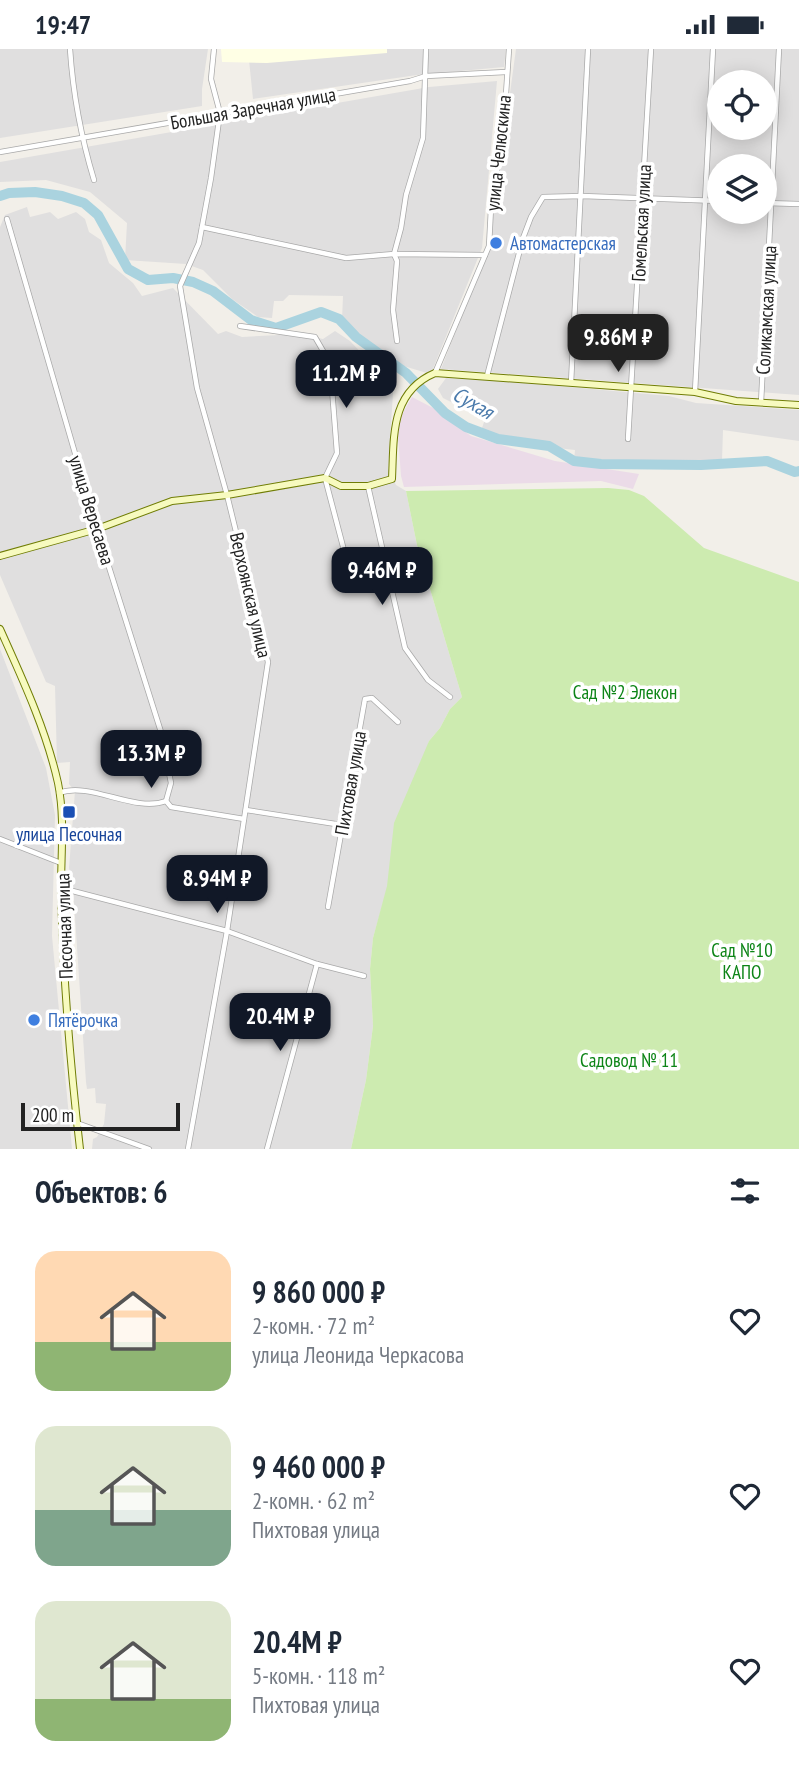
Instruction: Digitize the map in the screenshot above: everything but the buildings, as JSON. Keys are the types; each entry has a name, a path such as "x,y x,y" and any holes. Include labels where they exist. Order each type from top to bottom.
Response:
{"street":[{"path":"70,49 81,137 94,180"},
{"name":"Верхоянская улица","path":"188,1149 227,931 268,662 228,495 197,388 180,286 199,243 220,113 211,79 214,49"},
{"path":"397,341 393,310 397,261 394,254 406,195 423,138 426,49"},
{"name":"улица Челюскина","path":"435,373 489,247 491,208 504,124 509,49"},
{"path":"571,383 588,49"},
{"name":"Гомельская улица","path":"628,439 651,49"},
{"path":"695,391 713,49"},
{"name":"Соликамская улица","path":"774,154 779,49"},
{"name":"Большая Заречная улица","path":"0,152 410,81 426,76 506,72"},
{"path":"487,376 523,238 531,217 544,197 705,201"},
{"path":"777,203 799,204"},
{"name":"улица Вересаева","path":"7,219 97,529 161,732 171,783 166,801"},
{"name":"Соликамская улица","path":"761,404 770,224"},
{"path":"202,227 346,258 394,254 485,255"},
{"path":"240,326 314,337 330,363 337,453 326,478 351,577"},
{"path":"0,556 97,529 172,501 228,495 326,478 341,486 368,486 392,479 394,423 412,387 435,373 632,389 695,391 736,401 799,405"},
{"path":"368,486 405,648 428,680 450,697"},
{"name":"Песочная улица","path":"0,629 30,697 54,769 59,793 62,825 61,888 80,1149"},
{"name":"Пихтовая улица","path":"328,907 365,699 372,698 398,722"},
{"path":"59,793 70,789 121,800 159,804 166,801 171,807 244,818"},
{"path":"246,810 342,825"},
{"path":"0,849 2,840 62,864"},
{"path":"61,888 227,931 317,964 365,976"},
{"path":"267,1149 317,964"},
{"path":"77,1123 149,1149"}],"shaded area":[{"path":"0,49 208,49 202,106 0,138"},
{"path":"221,49 387,49 387,53 267,63 222,62"},
{"path":"369,49 506,49 504,67 417,75 253,99 249,60"},
{"path":"516,49 799,49 799,395 441,369 489,247"},
{"path":"497,81 482,248 432,371 427,373 390,362 342,320 343,296 289,295 283,301 274,301 272,318 258,317 232,299 203,270 186,264 125,260 127,223 90,192 46,180 0,182 0,162 429,87"},
{"path":"27,207 30,217 50,212 58,219 76,212 85,219 89,232 101,240 109,263 133,283 142,296 173,288 218,334 226,331 242,337 299,334 323,339 335,331 350,341 389,378 393,393 388,469 396,485 406,491 417,545 462,697 450,709 429,741 373,938 370,969 373,1026 366,1080 351,1149 92,1149 93,1139 104,1124 106,1104 96,1103 95,1088 87,1089 86,1082 73,887 69,868 75,791 69,784 70,762 57,763 55,686 46,682 0,575 0,227 5,215"},
{"path":"446,378 669,396 696,403 799,410 799,441 723,430 722,461 666,467 574,461 575,450 521,444 480,434 485,419 443,398 438,389"},
{"path":"412,397 435,409 471,436 555,461 639,474 633,489 601,481 404,487 397,423"},
{"path":"0,649 46,768 55,815 52,936 72,1149 0,1149"}],"green space":[{"name":"Сад №2 Элекон","path":"629,490 644,496 704,548 799,582 799,1149 351,1149 366,1080 373,1026 370,969 373,938 387,886 394,823 429,741 450,709 462,697 417,545 406,491"}],"waterway":[{"name":"Сухая","path":"0,196 35,192 84,203 98,215 128,269 148,280 173,278 193,282 213,291 251,320 276,328 321,312 339,319 356,337 406,373 445,413 466,427 498,439 549,446 574,461 601,464 701,465 767,461 795,472 799,471"}],"place":[{"name":"Автомастерская","path":"496,243"},
{"name":"улица Песочная","path":"69,812"},
{"name":"Пятёрочка","path":"34,1020"}],"park label":[{"name":"Сад №10 КАПО","path":"742,961"},
{"name":"Садовод № 11","path":"629,1060"}]}
